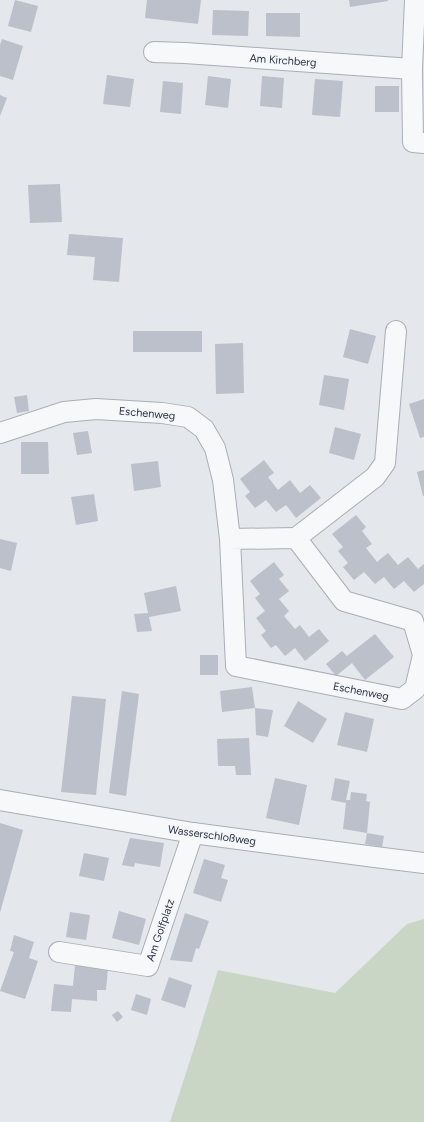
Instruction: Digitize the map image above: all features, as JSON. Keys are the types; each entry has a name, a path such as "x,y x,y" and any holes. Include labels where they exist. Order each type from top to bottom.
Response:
{"street":[{"path":"415,0 412,69 413,142 424,143"},
{"name":"Am Kirchberg","path":"154,52 412,69"},
{"path":"230,539 296,538 375,477 385,463 396,331"},
{"name":"Eschenweg","path":"0,433 64,412 96,409 162,413 188,417 204,429 215,448 223,480 230,539 236,666 402,699 415,689 423,655 413,621 344,601 296,538"},
{"name":"Wasserschloßweg","path":"0,800 193,833 424,863"},
{"name":"Am Golfplatz","path":"59,952 148,966 193,833"}],"green space":[{"path":"424,919 424,1122 170,1122 218,970 335,993 407,924"}],"building":[{"path":"15,0 38,6 31,32 8,26"},
{"path":"147,0 201,0 198,24 145,18"},
{"path":"349,0 388,0 388,1 350,7"},
{"path":"213,10 249,11 248,36 212,35"},
{"path":"266,13 300,13 300,37 266,36"},
{"path":"2,39 23,46 13,80 0,76 0,45"},
{"path":"107,75 134,79 130,107 103,104"},
{"path":"208,76 231,79 228,108 205,105"},
{"path":"262,76 284,78 282,108 260,106"},
{"path":"315,79 343,81 340,117 312,115"},
{"path":"163,81 183,83 181,114 160,112"},
{"path":"375,86 399,86 399,112 375,112"},
{"path":"0,95 7,98 0,116"},
{"path":"60,184 62,222 30,223 28,185"},
{"path":"69,234 123,238 119,282 93,280 95,257 67,255"},
{"path":"350,329 376,336 368,364 343,357"},
{"path":"133,331 202,331 202,352 133,352"},
{"path":"243,343 244,393 216,394 215,344"},
{"path":"324,375 349,379 344,410 319,405"},
{"path":"27,395 29,411 17,413 14,397"},
{"path":"424,399 424,437 420,438 409,404"},
{"path":"335,427 361,434 354,460 329,453"},
{"path":"88,431 92,453 77,455 73,433"},
{"path":"21,442 48,442 49,474 21,474"},
{"path":"264,460 274,473 268,477 278,490 290,480 300,493 310,485 321,498 296,518 286,505 276,512 266,500 255,508 245,496 250,492 240,479"},
{"path":"158,461 161,487 134,491 131,464"},
{"path":"424,470 424,496 423,496 417,472"},
{"path":"94,494 98,521 76,525 71,497"},
{"path":"356,515 366,527 362,531 372,544 366,548 377,562 388,553 398,565 408,557 418,569 424,564 424,584 414,592 404,581 394,589 384,577 375,584 364,572 354,580 343,567 348,563 338,551 343,547 332,534"},
{"path":"0,539 17,543 11,571 0,568"},
{"path":"274,562 284,575 279,579 289,591 279,599 289,611 284,616 295,629 300,625 309,637 319,629 329,641 305,661 295,648 285,656 276,645 271,648 261,635 266,631 256,618 265,611 255,598 260,594 250,581"},
{"path":"176,586 181,611 149,617 152,631 137,632 134,614 148,613 144,593"},
{"path":"375,634 394,657 365,680 352,663 336,676 326,664 342,651 347,656"},
{"path":"200,655 218,655 218,675 200,675"},
{"path":"252,687 255,708 222,712 220,691"},
{"path":"122,691 139,694 126,796 109,793"},
{"path":"72,696 106,699 96,795 61,792"},
{"path":"298,701 327,719 313,743 284,726"},
{"path":"255,708 273,710 268,737 256,735"},
{"path":"345,712 374,719 367,752 337,745"},
{"path":"249,738 251,775 236,775 235,766 218,766 217,739"},
{"path":"275,778 307,785 299,825 266,818"},
{"path":"335,778 350,781 346,800 350,800 351,792 367,794 366,801 370,802 367,833 343,829 346,803 331,800"},
{"path":"0,823 23,830 0,913"},
{"path":"367,833 384,836 382,847 365,844"},
{"path":"130,838 164,843 160,867 135,863 134,867 122,865"},
{"path":"84,853 109,858 104,881 79,876"},
{"path":"204,859 225,865 221,878 228,880 221,902 193,893"},
{"path":"119,911 146,919 139,945 112,938"},
{"path":"70,912 90,915 86,940 66,937"},
{"path":"185,913 209,921 199,949 196,948 192,962 170,960"},
{"path":"14,935 34,942 29,958 38,961 25,999 0,991 14,952 10,951"},
{"path":"75,965 108,968 106,990 97,990 97,1001 72,999 71,1012 51,1011 54,984 73,986"},
{"path":"169,977 192,985 185,1008 161,1000"},
{"path":"136,994 151,999 147,1015 131,1010"},
{"path":"118,1011 123,1017 117,1022 112,1015"}]}
